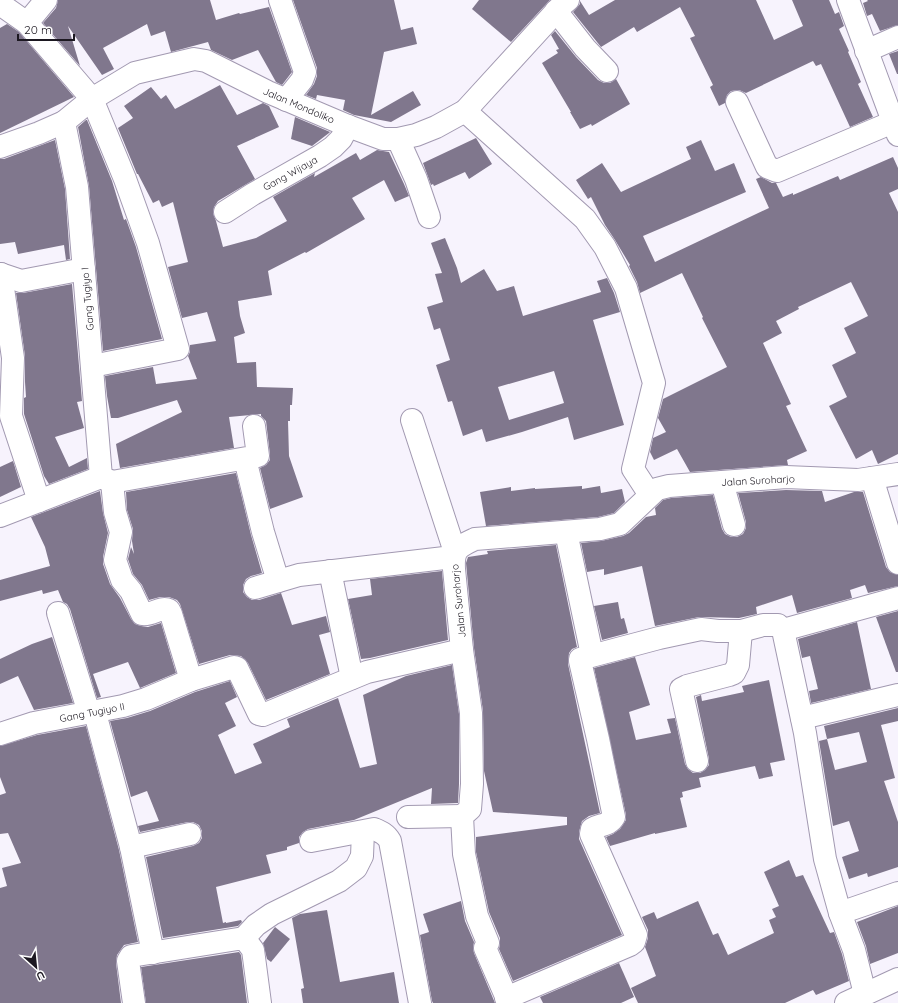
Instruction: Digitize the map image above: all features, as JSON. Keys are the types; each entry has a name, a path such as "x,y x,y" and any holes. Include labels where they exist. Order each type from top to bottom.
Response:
{"street":[{"path":"27,23 46,0"},
{"path":"280,0 305,72 302,80 286,100"},
{"path":"737,102 767,167 777,171 896,128 848,0"},
{"path":"0,4 27,23 92,99 125,179 148,243 178,349 92,366"},
{"path":"560,4 585,48 607,71"},
{"name":"Jalan Mondoliko","path":"0,147 64,122 92,99 135,73 194,59 206,61 286,100 348,126 384,138 398,139 416,135 436,127 465,111 560,4"},
{"path":"866,51 898,37"},
{"path":"465,111 585,219 605,247 626,288 654,383 633,469 650,495"},
{"name":"Gang Tugiyo I","path":"64,122 77,187 92,366 107,480 121,532 115,560 122,580 131,591 142,614 148,614 162,609 169,610 191,680"},
{"name":"Gang Wijaya","path":"225,212 326,152 341,139 348,126"},
{"path":"398,139 416,179 429,217"},
{"path":"39,501 11,416 13,358 0,274 21,281 84,269"},
{"path":"255,588 299,575 454,554 412,420"},
{"path":"0,516 39,501 107,480 258,456 254,426"},
{"path":"244,459 263,532 278,581"},
{"name":"Jalan Suroharjo","path":"462,816 470,809 472,784 471,713 462,650 454,554 465,544 475,539 600,530 620,524 657,488 669,486 786,477 858,480 898,474"},
{"path":"872,478 898,563"},
{"path":"722,482 734,525"},
{"path":"408,817 462,816 464,854 477,916 488,943 484,948 508,1000 630,945 635,940 636,935 591,834 592,829 608,824 614,817 566,532"},
{"path":"330,571 352,678 367,672 462,650"},
{"path":"782,630 898,598"},
{"path":"58,614 92,713 130,847 153,953"},
{"path":"586,657 701,629 741,631 771,624 778,625 782,630 802,718 825,859 840,914 854,950 856,999 898,979"},
{"path":"697,761 681,689 734,673 738,665 741,631"},
{"name":"Gang Tugiyo II","path":"0,734 34,723 124,706 146,699 191,680 234,667 237,668 259,714 263,715 352,678"},
{"path":"802,718 898,695"},
{"path":"311,841 374,829 382,832 390,840 420,1003"},
{"path":"134,1003 128,958 130,956 244,938 256,925 272,914 339,881 356,868 362,856 363,832"},
{"path":"130,847 190,834"},
{"path":"840,914 898,893"},
{"path":"244,938 253,950 260,1003"}],"building":[{"path":"58,0 210,0 216,20 239,13 269,7 292,72 282,85 276,82 258,50 232,60 211,50 208,42 171,52 165,31 151,36 147,24 103,48 114,69 102,75 68,26 80,66 43,23 56,8"},
{"path":"293,0 394,0 401,30 413,27 417,44 384,52 371,115 413,91 421,105 391,122 354,115 343,110 345,100 317,95 316,99 306,95 314,84 317,76 317,68"},
{"path":"479,0 550,0 511,42 472,9"},
{"path":"615,0 756,0 774,40 803,26 792,0 829,0 835,14 839,12 844,26 839,29 861,82 858,84 873,117 850,127 821,64 816,66 813,61 746,93 739,90 731,91 727,95 725,103 719,106 710,87 713,85 690,38 695,36 680,7 637,32 634,27 601,47 573,12 580,4 580,1 589,15"},
{"path":"867,0 898,0 898,25 880,31 872,14 867,16 863,3 868,1"},
{"path":"7,24 19,32 74,97 0,133 0,28"},
{"path":"555,31 576,57 598,80 604,83 610,83 616,79 630,104 592,126 591,124 580,129 542,63 558,53 556,50 559,49 551,35"},
{"path":"898,51 898,74 897,74 889,54"},
{"path":"220,85 237,115 263,103 269,106 279,127 237,146 255,179 218,201 214,207 213,213 223,247 256,238 287,221 273,197 315,173 314,177 356,153 360,160 377,150 389,152 409,196 395,202 384,180 352,198 365,219 306,253 305,252 268,271 272,295 238,301 240,316 245,333 234,337 237,363 256,362 257,387 293,388 292,405 290,405 290,421 288,421 289,456 303,497 270,509 260,468 266,465 270,460 266,421 261,414 229,417 234,448 120,468 116,444 182,412 177,400 118,418 111,418 107,396 105,376 153,367 156,384 197,379 188,356 190,352 190,345 216,341 207,312 182,318 168,267 188,262 173,202 162,207 159,200 153,203 137,174 118,128 133,118 124,106 151,87 161,99 166,95 175,109"},
{"path":"295,117 330,132 312,146 291,139"},
{"path":"86,120 112,181 124,220 126,219 136,247 162,339 103,351 89,186 78,127"},
{"path":"476,138 492,164 469,179 465,172 434,186 433,184 431,185 423,163"},
{"path":"55,140 65,189 70,259 66,260 64,245 18,254 15,242 0,244 0,159 4,159"},
{"path":"701,140 715,171 734,163 746,192 643,236 655,262 769,208 756,179 761,177 772,183 776,183 783,197 793,193 793,195 838,176 840,180 893,157 898,168 898,189 889,193 898,212 898,454 878,464 872,450 856,459 829,406 847,397 832,365 856,353 844,328 868,316 851,282 798,307 799,309 776,321 782,333 763,343 791,404 786,406 807,451 787,460 788,465 690,472 677,449 654,460 650,452 653,438 666,432 658,418 663,399 727,367 702,318 703,317 682,273 640,293 637,282 629,266 630,265 605,225 591,197 588,199 576,180 602,163 621,192 691,159 686,147"},
{"path":"445,238 457,268 461,283 484,269 497,291 514,286 523,316 601,292 597,281 607,278 620,312 593,320 624,425 574,440 568,417 486,442 482,429 463,436 452,401 448,402 436,365 450,360 440,328 434,330 427,307 443,302 435,274 442,273 431,243","holes":["554,371 564,403 509,420 498,387"]},
{"path":"72,284 82,401 77,402 84,428 55,437 69,467 87,458 88,469 49,484 44,476 24,414 24,398 26,397 25,356 16,293"},
{"path":"13,461 21,487 0,497 0,467"},
{"path":"236,473 262,573 246,579 243,585 243,592 252,600 259,600 281,593 292,625 326,616 330,632 319,635 330,674 266,700 248,663 241,656 230,655 199,664 180,604 177,600 169,597 160,597 149,600 142,585 133,574 128,559 131,547 134,554 132,541 133,529 127,510 126,492"},
{"path":"582,486 582,489 600,486 601,493 622,489 625,502 614,513 598,517 486,526 480,492 511,487 511,491 535,488"},
{"path":"786,490 822,491 825,502 854,492 863,492 886,567 890,572 898,575 898,586 868,593 865,585 850,590 852,598 797,613 792,595 756,607 757,614 739,618 699,617 655,626 642,566 604,575 604,569 587,572 581,543 601,541 623,536 629,533 646,517 656,515 655,508 663,500 713,495 722,529 725,534 731,537 737,537 743,534 746,528 746,522 738,493"},
{"path":"100,491 108,533 103,564 110,584 135,624 148,627 161,623 176,673 140,688 128,662 93,674 101,697 97,698 70,609 67,604 63,602 58,590 43,594 42,590 0,601 0,580 50,566 45,547 31,517"},
{"path":"556,545 577,647 572,649 569,653 568,664 600,813 589,816 582,821 579,839 622,935 513,981 499,949 500,938 489,912 476,852 476,837 567,825 567,817 493,812 484,771 483,711 474,648 466,563 468,557 488,554 487,551"},
{"path":"442,571 448,640 361,659 348,599 372,595 370,579"},
{"path":"618,602 621,619 624,618 628,633 602,640 594,606"},
{"path":"898,611 898,672 896,672 876,617"},
{"path":"857,622 871,689 811,703 809,691 818,689 810,656 802,658 798,639"},
{"path":"52,637 73,703 34,710 18,676 0,684 0,659 32,644"},
{"path":"635,657 650,705 629,712 636,740 671,733 667,719 675,718 685,764 693,773 700,773 709,765 709,759 696,697 701,695 702,701 744,692 742,686 769,680 785,760 770,763 773,776 759,779 755,766 699,778 701,787 682,792 683,797 680,798 687,827 655,833 610,846 606,837 620,829 626,820 626,815 594,668"},
{"path":"452,665 459,714 458,803 431,804 432,788 354,820 308,829 299,837 299,843 287,847 287,850 266,855 271,873 216,887 223,923 241,920 242,922 238,926 163,938 146,857 193,846 199,843 202,838 202,831 199,825 193,822 188,822 140,832 138,826 159,821 147,791 131,797 110,721 127,718 150,711 195,692 230,681 237,697 225,703 236,726 218,735 235,774 262,763 253,744 290,727 287,719 338,698 360,768 377,764 363,695 406,676"},
{"path":"898,708 898,721 881,725 895,778 884,781 898,822 898,867 868,877 867,873 849,879 842,857 859,851 849,821 833,826 819,741 827,739 824,726","holes":["859,732 867,762 835,770 827,739"]},
{"path":"86,726 119,850 138,942 124,945 117,955 116,963 121,1003 0,1003 0,888 7,886 2,868 21,863 8,833 0,834 0,795 6,793 0,777 0,746 37,735"},
{"path":"789,860 796,877 803,875 830,933 834,932 842,954 849,981 816,995 813,990 785,1003 638,1003 631,988 656,976 645,947 648,938 648,930 642,917 654,912 657,919 698,901 713,935 718,933 728,955 774,933 769,920 776,917 772,909 779,906 764,872"},
{"path":"461,901 465,921 474,942 474,953 495,1003 433,1003 432,1001 420,935 429,932 423,914"},
{"path":"898,906 898,953 870,964 866,946 857,922"},
{"path":"327,910 340,982 394,972 399,1003 303,1003 301,989 304,988 292,918 300,914"},
{"path":"275,927 290,939 271,962 267,959 263,943"},
{"path":"239,952 241,955 247,1003 146,1003 141,967"},
{"path":"619,963 634,997 621,1003 543,1003 540,997"}]}
